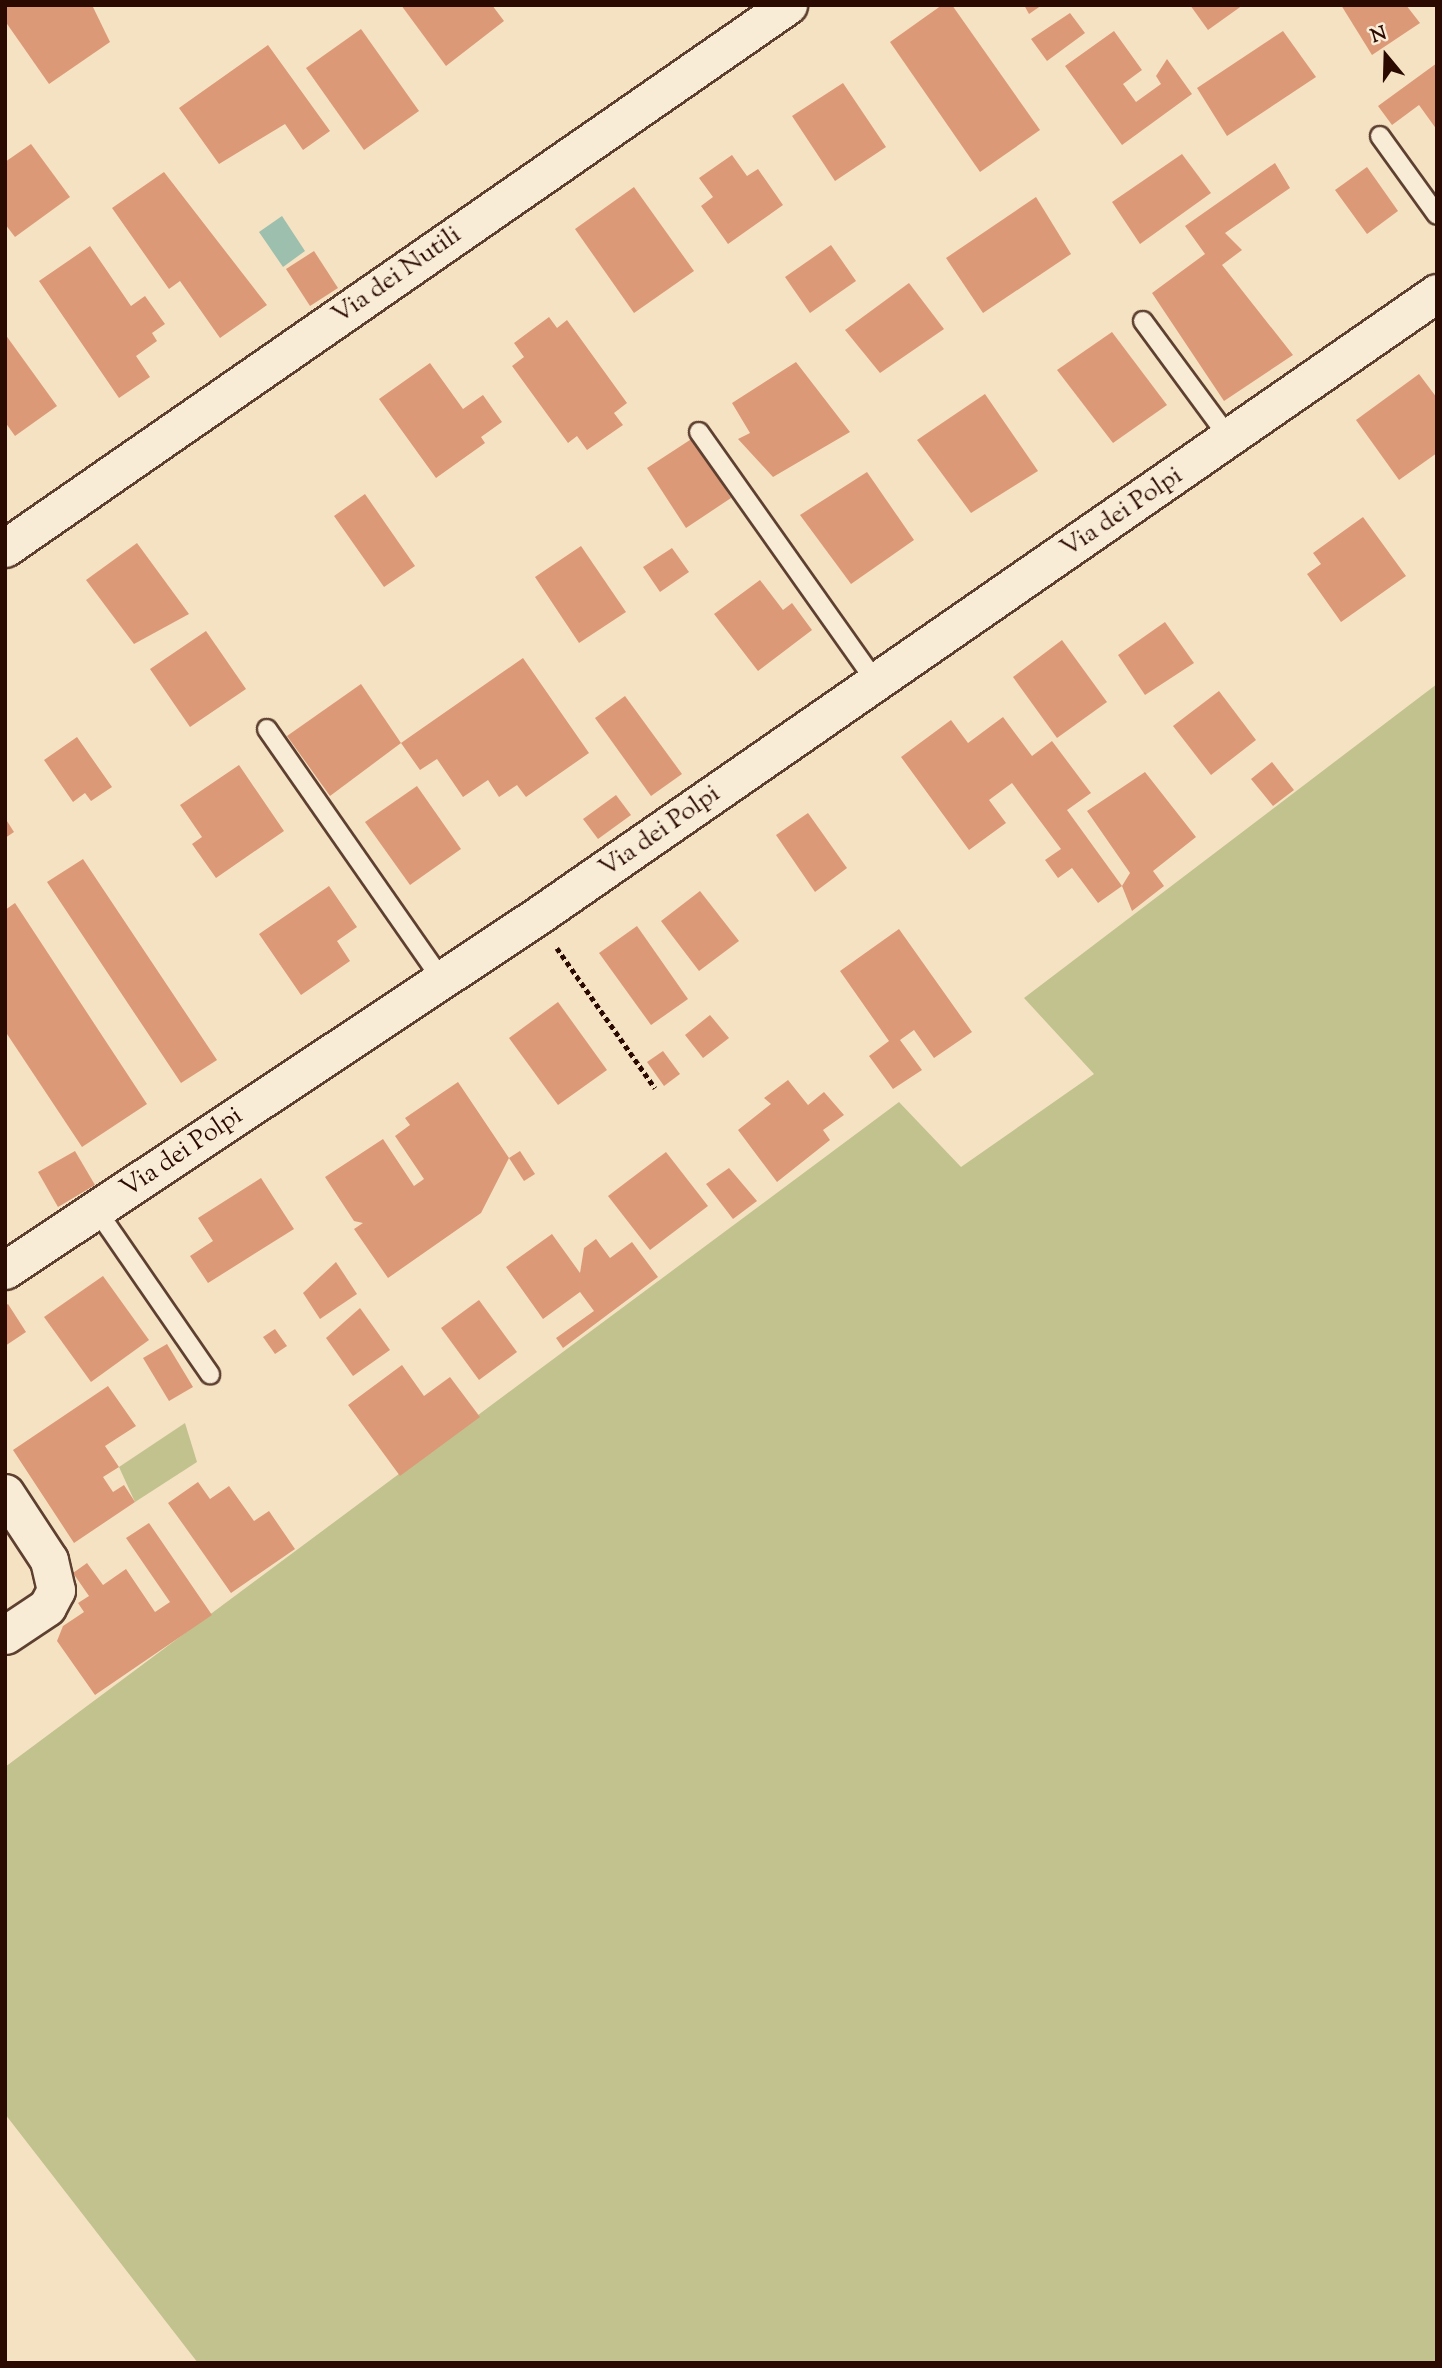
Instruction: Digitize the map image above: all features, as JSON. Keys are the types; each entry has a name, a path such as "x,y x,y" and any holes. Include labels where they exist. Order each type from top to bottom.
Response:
{"street":[{"name":"Via dei Nutili","path":"5,548 788,5"},
{"name":"Via dei Polpi","path":"5,1270 536,917 1230,439 1437,293"},
{"path":"5,1493 48,1560 56,1590 47,1607 5,1635"}],"lane":[{"path":"1380,136 1437,215"},
{"path":"1143,321 1230,439"},
{"path":"699,432 876,682"},
{"path":"267,729 442,980"},
{"name":"Via dei Polpi","path":"96,1209 210,1374"}],"path":[{"path":"536,917 655,1088"}],"green space":[{"path":"1437,684 1437,2363 198,2363 5,2114 5,1767 899,1102 961,1167 1094,1074 1024,998"},
{"path":"185,1423 197,1462 135,1502 119,1467"}],"shaded area":[{"path":"282,216 305,251 283,267 259,232"}],"building":[{"path":"5,5 92,5 110,42 49,84 5,21"},
{"path":"401,5 492,5 504,21 446,66"},
{"path":"942,5 952,5 1040,130 980,172 890,42"},
{"path":"1024,5 1042,5 1029,14"},
{"path":"1190,5 1243,5 1208,30"},
{"path":"1341,5 1406,5 1420,23 1372,55"},
{"path":"1070,13 1085,33 1047,61 1031,39"},
{"path":"361,29 419,111 364,150 306,68"},
{"path":"1114,31 1142,70 1123,84 1136,102 1161,84 1156,76 1167,59 1192,94 1122,145 1065,66"},
{"path":"1283,31 1316,77 1227,136 1197,88"},
{"path":"268,45 330,131 303,150 285,124 219,164 179,108"},
{"path":"1437,63 1437,130 1419,105 1392,125 1378,106"},
{"path":"843,83 886,147 835,181 792,116"},
{"path":"31,144 70,197 15,237 5,224 5,162"},
{"path":"1182,154 1211,193 1140,244 1112,202"},
{"path":"732,155 747,176 758,169 783,205 728,244 701,206 713,197 699,178"},
{"path":"1275,163 1290,188 1225,233 1242,250 1222,265 1293,355 1224,401 1152,293 1205,254 1185,226"},
{"path":"1367,167 1398,211 1367,234 1335,190"},
{"path":"164,172 267,305 220,338 180,281 169,289 112,208"},
{"path":"634,187 694,271 634,313 575,229"},
{"path":"1036,197 1071,254 983,313 946,258"},
{"path":"831,245 856,281 810,313 785,277"},
{"path":"90,246 131,306 145,296 165,324 152,333 157,341 136,356 150,377 119,398 39,281"},
{"path":"314,251 338,288 310,306 286,269"},
{"path":"909,283 944,329 880,373 845,330"},
{"path":"549,317 557,328 567,320 627,403 614,413 623,425 587,450 577,436 568,443 512,366 524,357 514,343"},
{"path":"1112,332 1167,405 1113,443 1057,370"},
{"path":"5,334 57,406 15,436 5,422"},
{"path":"796,362 850,432 773,477 738,439 750,433 732,403"},
{"path":"430,363 463,409 483,395 502,422 481,437 485,443 436,478 379,399"},
{"path":"1419,374 1437,398 1437,453 1399,480 1356,420"},
{"path":"985,394 1038,471 971,513 917,440"},
{"path":"693,438 731,498 686,528 647,468"},
{"path":"867,472 914,540 851,584 800,515"},
{"path":"365,494 415,566 384,587 334,516"},
{"path":"1363,517 1406,576 1341,622 1307,574 1321,564 1313,553"},
{"path":"137,543 189,614 134,644 86,580"},
{"path":"581,546 626,612 579,643 535,577"},
{"path":"672,548 689,572 660,592 643,567"},
{"path":"760,580 783,610 792,603 812,630 758,671 714,614"},
{"path":"1165,622 1194,663 1145,695 1118,655"},
{"path":"206,631 246,689 190,727 150,669"},
{"path":"1062,640 1107,702 1057,738 1013,677"},
{"path":"523,658 589,753 526,797 517,785 499,797 488,780 463,797 437,759 420,770 401,743"},
{"path":"361,684 401,743 330,796 287,736"},
{"path":"1219,691 1256,740 1211,775 1173,726"},
{"path":"625,696 682,774 651,796 595,718"},
{"path":"1003,717 1032,756 1052,741 1091,793 1067,810 1122,886 1098,903 1072,868 1058,878 1045,860 1061,849 1012,783 989,800 1006,823 969,850 901,757 951,720 968,743"},
{"path":"77,737 112,787 91,801 85,793 73,802 44,760"},
{"path":"1272,762 1294,790 1273,806 1251,779"},
{"path":"239,765 284,831 216,878 192,844 202,837 180,805"},
{"path":"1145,772 1196,837 1153,871 1164,886 1132,911 1122,886 1130,873 1087,811"},
{"path":"417,786 461,849 410,885 365,822"},
{"path":"616,795 631,815 598,839 583,819"},
{"path":"808,813 847,868 815,892 776,835"},
{"path":"5,818 14,832 5,838"},
{"path":"83,859 217,1060 181,1083 47,882"},
{"path":"329,886 357,927 337,941 350,961 301,995 259,934"},
{"path":"700,891 739,941 699,971 661,921"},
{"path":"15,903 147,1104 82,1147 5,1031 5,910"},
{"path":"637,926 688,999 651,1025 599,953"},
{"path":"899,929 972,1032 934,1058 914,1030 900,1040 922,1070 893,1089 869,1056 889,1041 840,971"},
{"path":"558,1002 607,1070 558,1105 509,1038"},
{"path":"710,1015 729,1038 703,1058 685,1035"},
{"path":"663,1051 680,1074 664,1086 647,1062"},
{"path":"788,1080 808,1105 824,1092 844,1115 823,1130 830,1140 777,1182 738,1130 771,1104 764,1098"},
{"path":"458,1082 509,1158 481,1213 388,1278 354,1229 363,1223 354,1221 325,1177 383,1139 414,1186 424,1179 395,1136 410,1125 405,1118"},
{"path":"75,1151 95,1185 58,1207 38,1172"},
{"path":"520,1151 535,1174 524,1181 509,1158"},
{"path":"666,1152 708,1206 650,1250 608,1196"},
{"path":"729,1168 757,1201 733,1219 706,1184"},
{"path":"261,1178 294,1229 208,1283 190,1256 213,1241 198,1218"},
{"path":"552,1234 580,1273 584,1248 596,1239 610,1258 632,1242 658,1277 563,1348 556,1338 594,1311 580,1292 543,1319 506,1267"},
{"path":"336,1262 357,1294 320,1319 303,1293"},
{"path":"103,1276 149,1340 91,1382 44,1317"},
{"path":"479,1300 517,1352 479,1380 441,1328"},
{"path":"8,1304 26,1332 5,1346 5,1306"},
{"path":"360,1308 390,1350 353,1376 326,1338"},
{"path":"275,1329 287,1346 275,1354 263,1337"},
{"path":"167,1344 193,1387 169,1401 143,1358"},
{"path":"402,1365 424,1396 450,1377 480,1417 400,1476 348,1405"},
{"path":"108,1386 136,1426 105,1446 119,1467 103,1477 113,1492 124,1485 135,1502 74,1543 13,1450"},
{"path":"198,1482 210,1499 229,1486 254,1521 269,1511 295,1549 231,1593 168,1503"},
{"path":"149,1523 212,1615 95,1695 57,1641 63,1626 84,1612 78,1603 89,1596 73,1573 87,1563 103,1585 126,1569 155,1612 170,1602 126,1538"}]}
